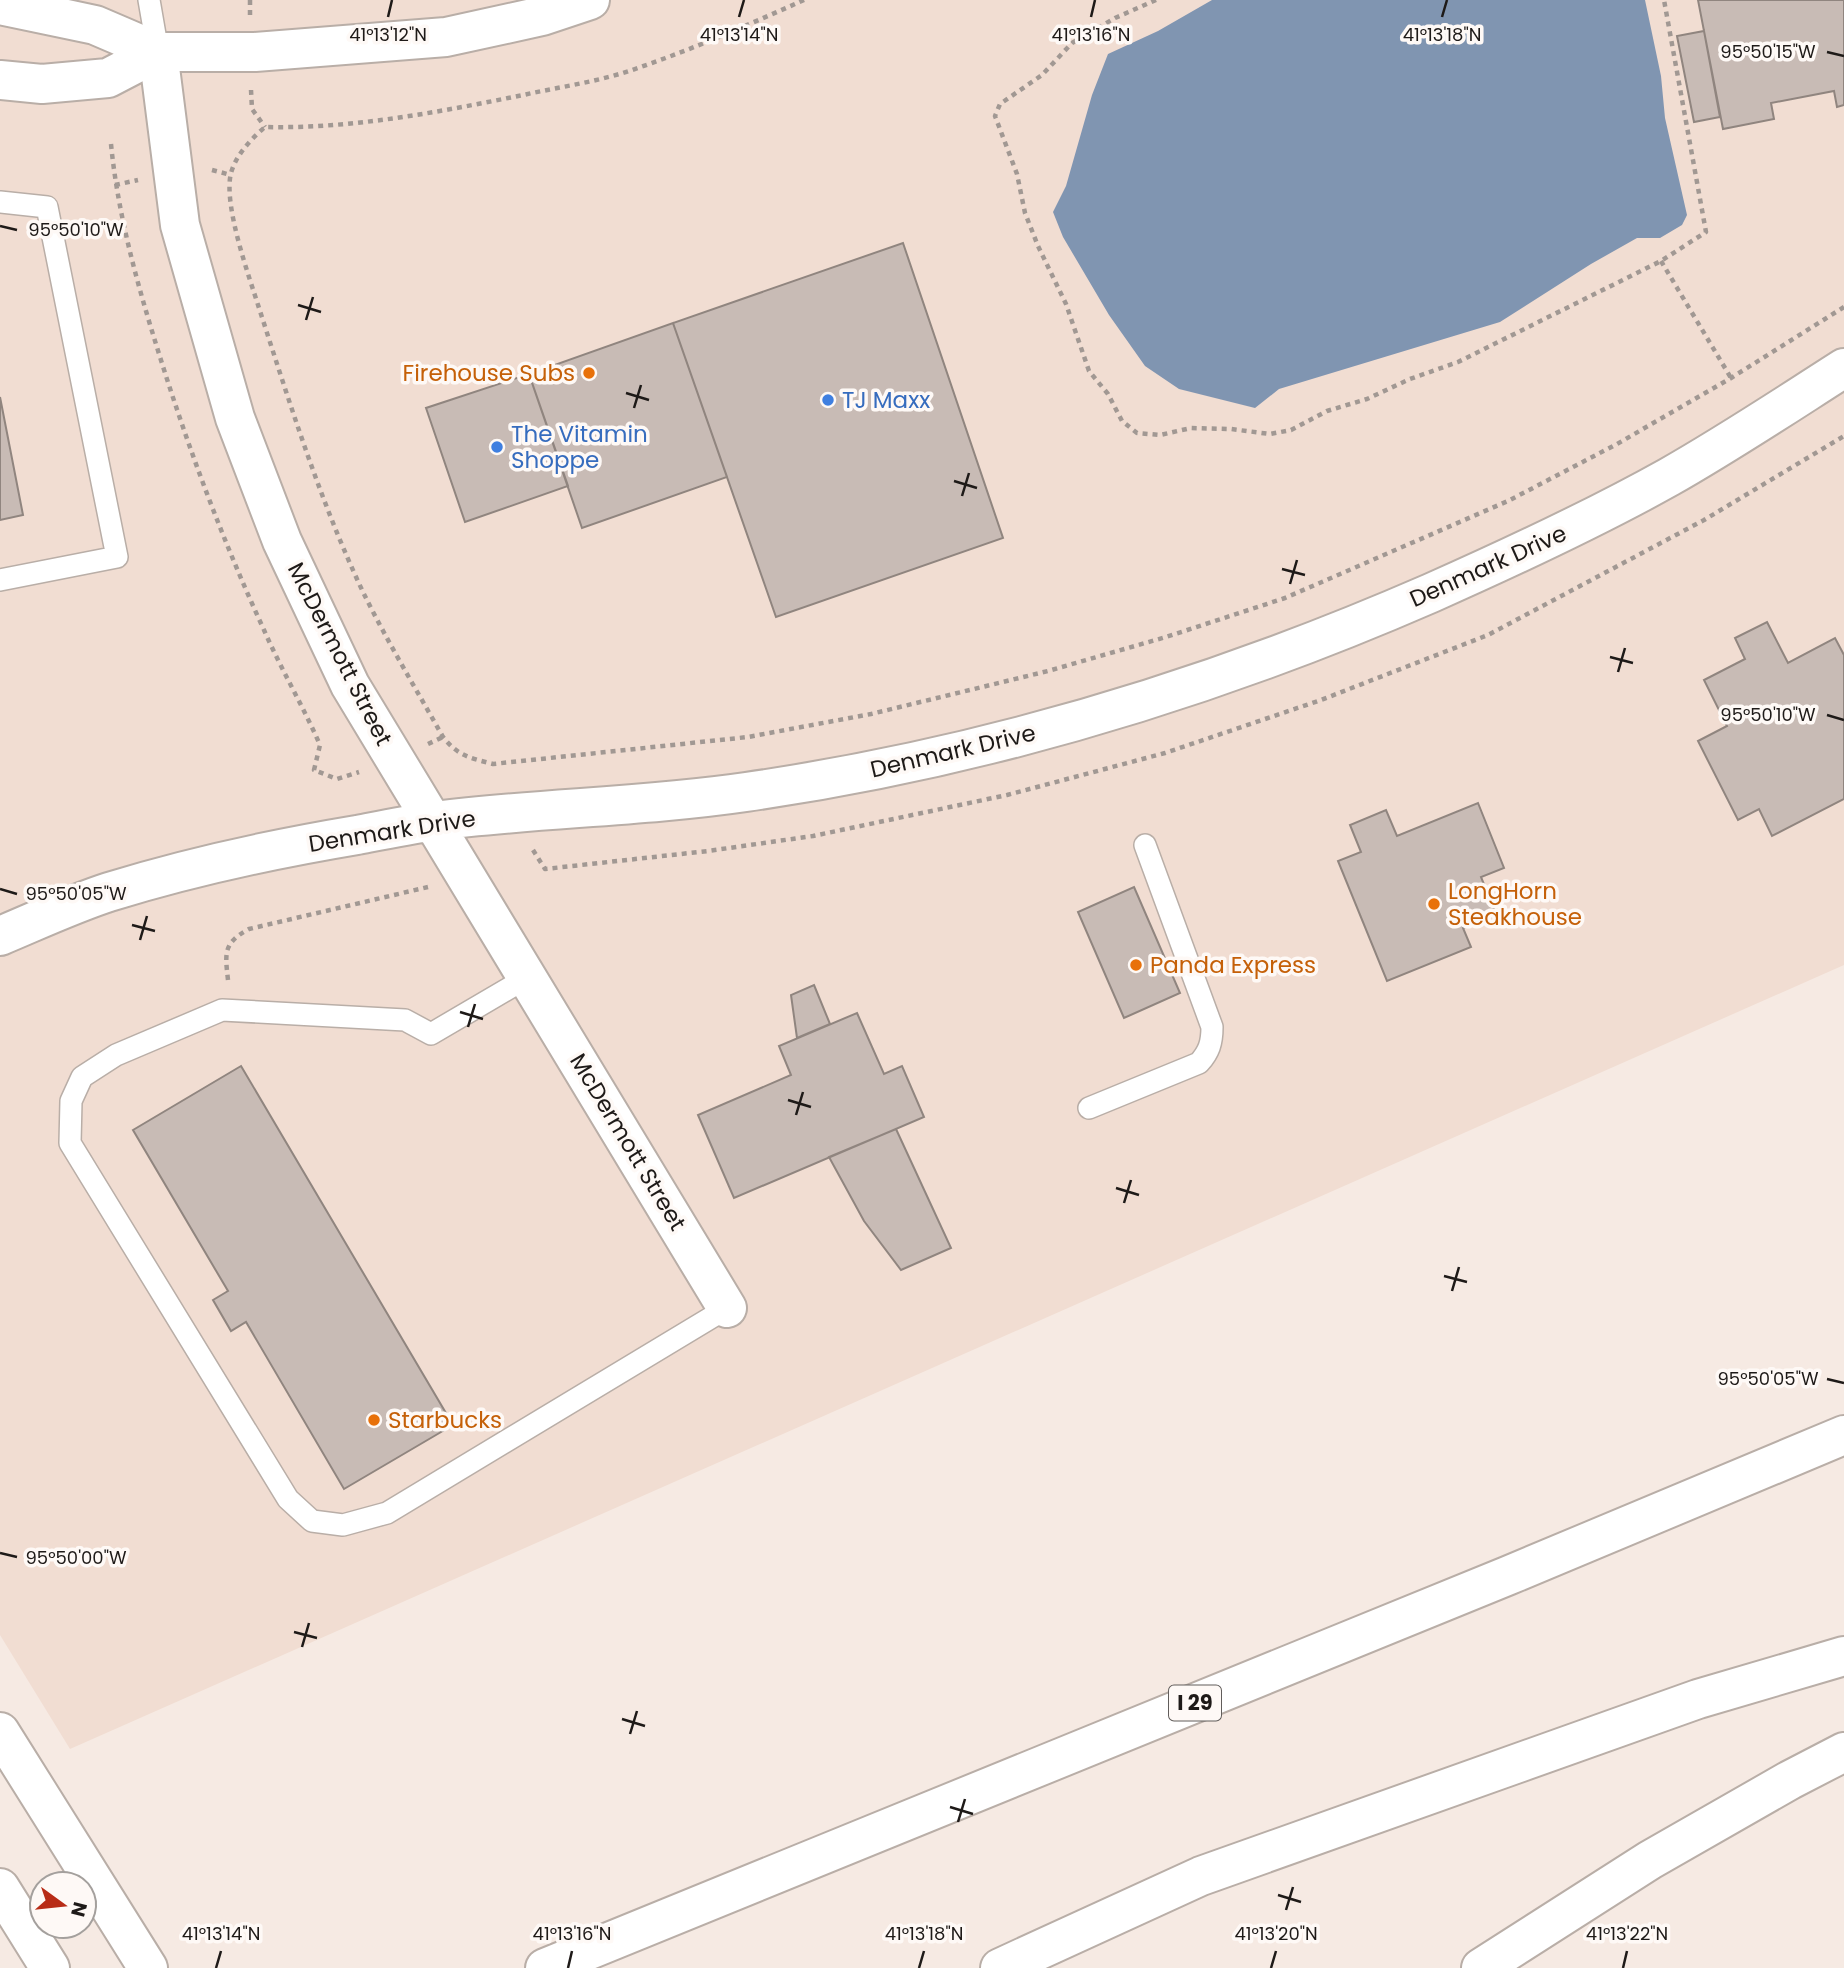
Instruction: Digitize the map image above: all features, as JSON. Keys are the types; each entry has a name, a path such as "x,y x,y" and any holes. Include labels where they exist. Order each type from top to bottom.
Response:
{"main road":[{"path":"0,5 95,25 158,52 255,52 446,37 542,16 590,0"},
{"path":"0,80 42,84 108,78 158,52"},
{"name":"McDermott Street","path":"158,52 180,225 234,418 282,541 350,685 727,1308"},
{"name":"Denmark Drive","path":"0,936 107,893 219,862 304,844 434,821 746,792 962,751 1065,725 1283,653 1393,609 1531,548 1668,477 1844,368"},
{"name":"I 29","path":"545,1968 1481,1587 1844,1436"},
{"path":"1000,1968 1201,1876 1698,1699 1844,1656"},
{"path":"0,1732 148,1968"},
{"path":"1481,1968 1650,1860 1844,1752"},
{"path":"0,1888 50,1968"}],"lane":[{"path":"149,0 158,52"},
{"path":"0,202 47,207 117,557 0,580"},
{"path":"1089,1108 1199,1063 1207,1054 1212,1041 1212,1027 1145,845"},
{"path":"528,977 431,1034 405,1020 222,1010 116,1055 82,1077 71,1101 70,1143 288,1499 312,1521 343,1525 387,1513 727,1308"}],"path":[{"path":"804,0 739,29 630,71 411,116 302,128 265,127 250,140 237,160 231,175 232,205 244,262 324,498 364,593 443,737 453,750 466,757 493,764 748,737 872,714 958,694 1166,637 1285,598 1508,501 1617,444 1731,379 1844,307"},
{"path":"1156,0 1115,18 1072,43 1035,80 1000,104 995,116 1017,174 1025,213 1066,304 1089,371 1108,394 1122,421 1137,433 1160,435 1191,428 1270,434 1291,430 1327,411 1367,400 1410,379 1458,362 1661,261 1706,232 1664,0"},
{"path":"111,144 115,185 139,290 173,399 203,484 264,631 320,745 314,770"},
{"path":"1661,261 1731,379"},
{"path":"545,869 813,836 1007,796 1165,753 1321,701 1488,635 1704,520 1844,436"},
{"path":"232,1010 225,956 233,937 250,929 428,887 458,861"}],"shaded area":[{"path":"0,0 1844,0 1844,965 70,1749 0,1635"}],"water":[{"path":"1212,0 1645,0 1661,76 1665,118 1687,215 1682,225 1660,238 1637,238 1500,322 1279,389 1255,408 1179,389 1145,366 1109,315 1063,237 1053,212 1066,186 1092,95 1108,54 1158,31"}],"building":[{"path":"1698,0 1844,0 1844,105 1837,107 1834,91 1771,103 1774,119 1723,129"},
{"path":"1704,31 1720,117 1694,122 1677,36"},
{"name":"TJ Maxx","path":"903,243 1003,538 776,617 673,323"},
{"path":"673,323 727,477 582,528 529,374"},
{"name":"The Vitamin Shoppe","path":"529,374 568,486 465,522 426,408"},
{"path":"0,397 23,515 0,520"},
{"path":"1767,622 1788,663 1835,638 1844,655 1844,799 1772,836 1759,809 1738,820 1698,741 1727,726 1704,680 1745,659 1735,638"},
{"path":"1478,803 1504,868 1481,877 1496,914 1463,928 1471,947 1387,981 1338,861 1361,852 1350,825 1386,810 1397,836"},
{"path":"1134,887 1180,993 1124,1018 1078,912"},
{"path":"814,985 830,1024 797,1038 791,995"},
{"path":"857,1013 884,1074 902,1066 924,1117 734,1198 698,1115 791,1075 779,1046"},
{"path":"241,1066 453,1425 344,1489 246,1322 231,1331 213,1300 228,1291 133,1130"},
{"path":"896,1129 951,1248 901,1270 864,1221 829,1157"}],"place":[{"name":"Firehouse Subs","path":"589,373"},
{"name":"TJ Maxx","path":"828,400"},
{"name":"The Vitamin Shoppe","path":"497,447"},
{"name":"LongHorn Steakhouse","path":"1434,904"},
{"name":"Panda Express","path":"1136,965"},
{"name":"Starbucks","path":"374,1420"}]}
